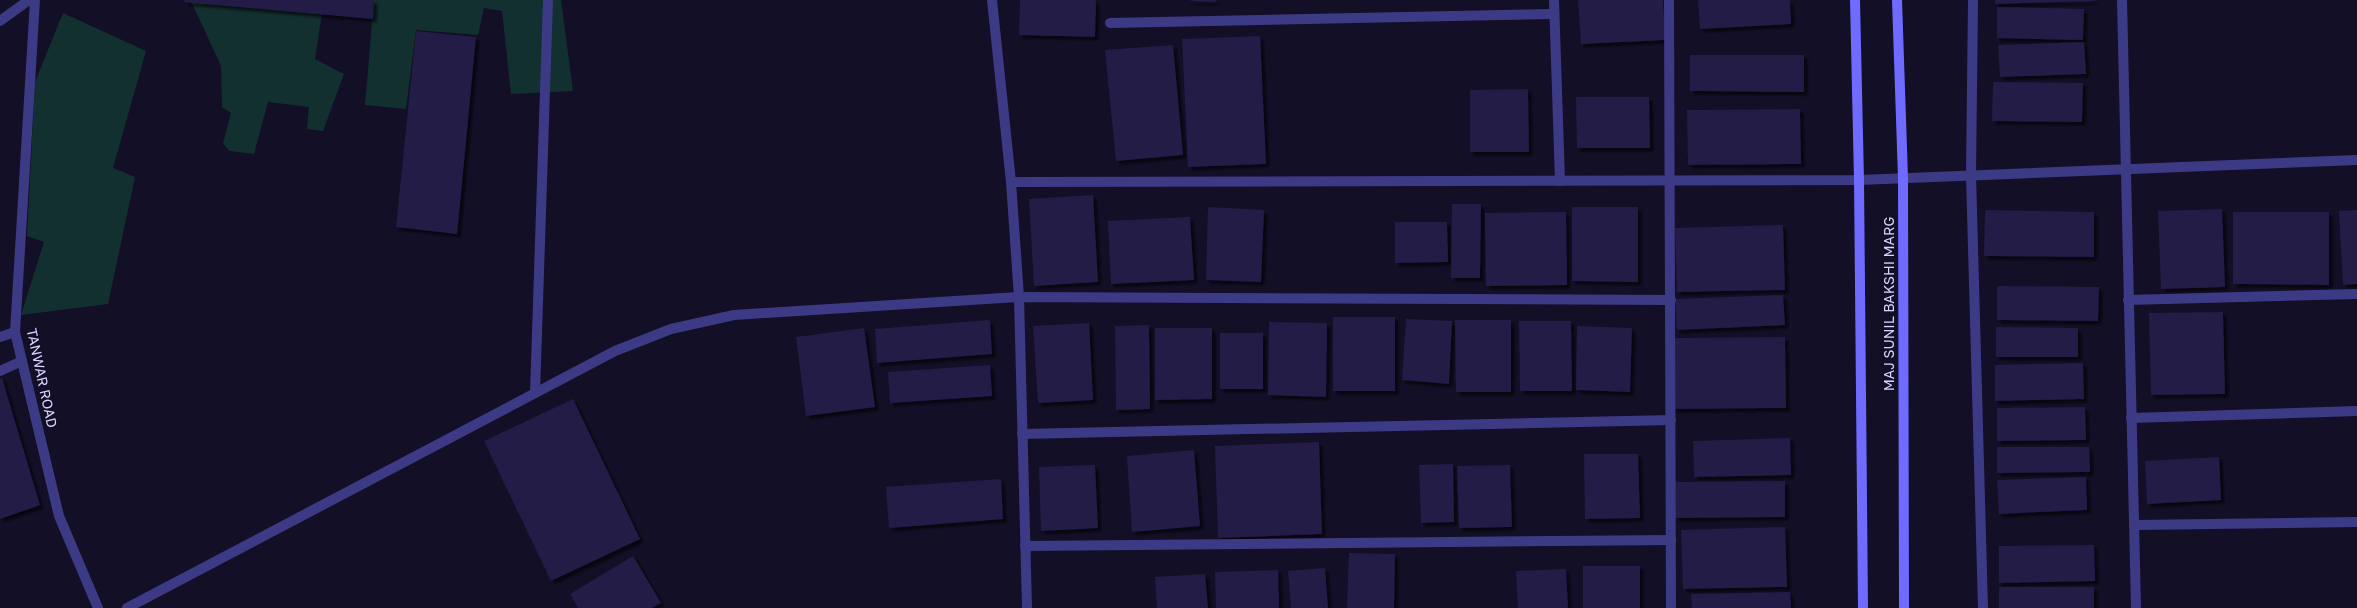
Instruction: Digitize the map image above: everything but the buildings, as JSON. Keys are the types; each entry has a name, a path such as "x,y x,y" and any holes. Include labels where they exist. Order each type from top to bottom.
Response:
{"street":[{"path":"0,21 29,0"},
{"name":"TANWAR ROAD","path":"35,0 15,332 59,516 98,608"},
{"path":"535,393 548,0"},
{"path":"992,0 1011,182 1019,297 1027,608"},
{"path":"1554,0 1560,181"},
{"path":"1669,0 1671,608"},
{"name":"MAJ SUNIL BAKSHI MARG","path":"1855,0 1859,180 1863,608"},
{"name":"MAJ SUNIL BAKSHI MARG","path":"1897,0 1903,178 1904,608"},
{"path":"1973,0 1971,175 1983,608"},
{"path":"2122,0 2124,168 2136,608"},
{"path":"1110,23 1554,14"},
{"path":"1011,182 1670,182 1859,180 2124,168 2357,160"},
{"path":"2128,300 2357,294"},
{"path":"127,608 615,351 671,329 734,315 1019,297 1671,300"},
{"path":"0,337 15,332"},
{"path":"0,371 22,361"},
{"path":"2131,418 2357,411"},
{"path":"1022,434 1671,420"},
{"path":"2134,525 2357,522"},
{"path":"1026,546 1671,540"}],"green space":[{"path":"374,0 561,0 573,91 511,94 502,11 484,8 478,35 416,30 406,109 365,105"},
{"path":"191,1 322,13 315,59 344,74 323,131 307,129 309,107 268,102 254,154 229,151 223,143 231,113 222,107 221,66"},
{"path":"63,13 146,51 113,168 135,177 108,304 21,315 44,242 27,236 35,82"}]}
